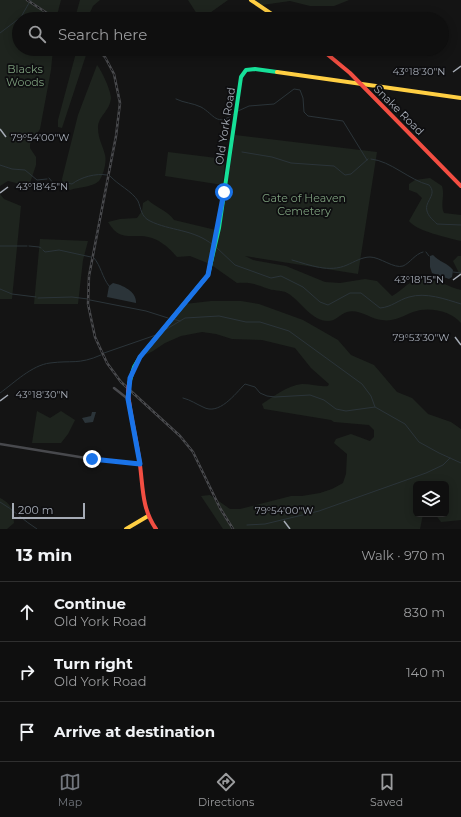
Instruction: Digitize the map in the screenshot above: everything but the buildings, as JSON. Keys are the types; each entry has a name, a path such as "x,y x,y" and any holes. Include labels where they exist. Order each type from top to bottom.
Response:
{"main road":[{"path":"251,0 268,12"},
{"name":"Snake Road","path":"329,56 360,84 461,186"},
{"name":"Old York Road","path":"156,529 148,518 145,508 140,464 128,399 129,384 134,366 140,357 208,275 219,228 243,73 246,70 256,69 461,98"},
{"path":"126,529 148,518"},
{"path":"130,529 148,518"}],"street":[{"path":"114,388 128,399"},
{"path":"0,444 92,459 140,464"}],"green space":[{"name":"Blacks Woods","path":"0,0 61,0 58,12 12,12 12,56 52,56 40,129 30,144 30,148 36,157 36,165 30,183 22,187 16,183 8,181 0,186"},
{"path":"80,0 100,0 93,6 90,12 77,12"},
{"path":"188,0 228,0 211,12 196,12"},
{"path":"255,0 349,0 334,6 310,6 290,1 262,5"},
{"path":"75,56 86,56 62,128 58,127 58,120"},
{"path":"97,65 106,81 111,98 109,106 100,120 98,128 105,158 104,169 99,181 96,183 70,190 63,185 62,179 78,115"},
{"name":"Gate of Heaven Cemetery","path":"235,135 377,152 358,274 245,256 253,260 286,266 325,282 340,283 365,279 377,281 392,296 416,280 433,280 461,290 461,323 452,315 433,310 419,310 390,320 378,319 356,311 351,311 331,321 322,320 312,315 287,293 253,284 237,283 210,264 190,256 177,257 166,246 152,238 145,236 123,235 113,229 108,222 120,219 137,218 142,211 143,203 148,200 174,220 220,231"},
{"path":"168,152 225,159 223,185 165,176"},
{"path":"430,178 442,186 442,206 444,213 461,215 461,241 425,231 413,225 409,221 422,198 417,193 409,190 409,184 415,180"},
{"path":"0,194 4,199 21,206 12,299 0,299"},
{"path":"40,239 88,241 83,260 78,304 34,304"},
{"path":"458,256 461,256 461,277 453,261"},
{"path":"211,301 241,301 259,304 303,320 338,340 351,355 374,365 397,392 412,398 428,414 451,422 461,429 461,520 441,522 437,517 449,517 449,481 413,481 413,517 422,517 420,529 223,529 201,496 210,495 230,509 240,509 291,496 320,493 332,489 343,483 346,474 347,454 334,443 336,439 351,434 370,441 374,437 374,430 369,425 334,422 331,420 264,409 262,404 281,392 296,385 328,386 329,384 311,368 295,348 262,340 232,339 216,334 202,332 181,336 165,343 145,355 185,304"},
{"path":"37,411 50,418 61,411 75,420 68,434 61,443 32,443"},
{"path":"0,498 9,505 12,511 14,523 7,529 0,529"}],"shaded area":[{"path":"433,255 453,270 452,277 449,279 432,273 430,267 430,256"},
{"path":"113,283 121,285 132,292 136,299 136,303 107,297 109,286"},
{"path":"92,412 96,412 93,422 85,423 82,418 91,416"}],"waterway":[{"path":"24,12 29,3"},
{"path":"0,33 12,24"},
{"path":"238,111 249,106 274,104 294,89 300,90 303,98 304,112 308,116 343,121 367,160"},
{"path":"176,99 201,107 219,120 223,120 234,114"},
{"path":"242,152 272,157 291,163 334,166 345,175 351,174 368,159"},
{"path":"371,159 386,163 414,179 429,185 432,195 427,204 427,211 430,217 437,224 461,225"},
{"path":"0,165 12,169 25,170 37,180 47,179"},
{"path":"61,182 72,184 89,176 107,175"},
{"path":"110,176 135,197 143,215 147,219 166,227 198,236 213,245"},
{"path":"49,178 54,184 58,185 59,183"},
{"path":"0,246 27,246"},
{"path":"29,246 41,248"},
{"path":"217,248 235,265 271,278 281,276 303,287 320,302 328,305 350,293 361,293 380,308 409,297 422,295 461,304"},
{"path":"43,250 45,252 59,250 91,257"},
{"path":"292,260 313,266 333,268 370,257 395,266 403,266 423,252"},
{"path":"426,252 429,256"},
{"path":"94,258 109,286"},
{"path":"453,272 461,273"},
{"path":"0,289 12,294 36,297"},
{"path":"38,298 72,297 88,299"},
{"path":"90,300 146,311 168,318"},
{"path":"165,330 185,318 219,316 246,322 260,322 289,331 362,384 371,396 375,407"},
{"path":"173,319 180,321"},
{"path":"104,353 156,335"},
{"path":"0,393 30,371 43,364 81,361 101,355"},
{"path":"183,398 203,407 215,409 226,403 245,384 255,387 260,393 267,396 310,395 324,400 336,409 346,411 375,407 405,424 419,442 461,463"},
{"path":"247,525 265,524 319,511 426,473 443,465 450,458"},
{"path":"0,502 37,529"}],"railway":[{"path":"27,0 45,12"},
{"path":"104,56 114,74 120,103 116,136 89,276 88,304 95,337 107,363 121,382 180,436 193,452 220,508 233,529"}],"traffic: fast":[{"path":"129,384 134,367 140,357 208,275 219,228 241,77 246,70 255,69 277,72"}],"traffic: slow":[{"path":"251,0 269,12"},
{"path":"277,72 461,98"},
{"path":"126,529 148,516"}],"traffic: jam":[{"path":"329,56 350,73 461,186"},
{"path":"128,392 129,384"},
{"path":"128,392 139,456 144,498 148,514 156,529"}],"route":[{"path":"92,459 140,464 129,408 128,392 130,378 134,366 140,357 170,319 194,294 208,275 219,228 224,192"}]}
